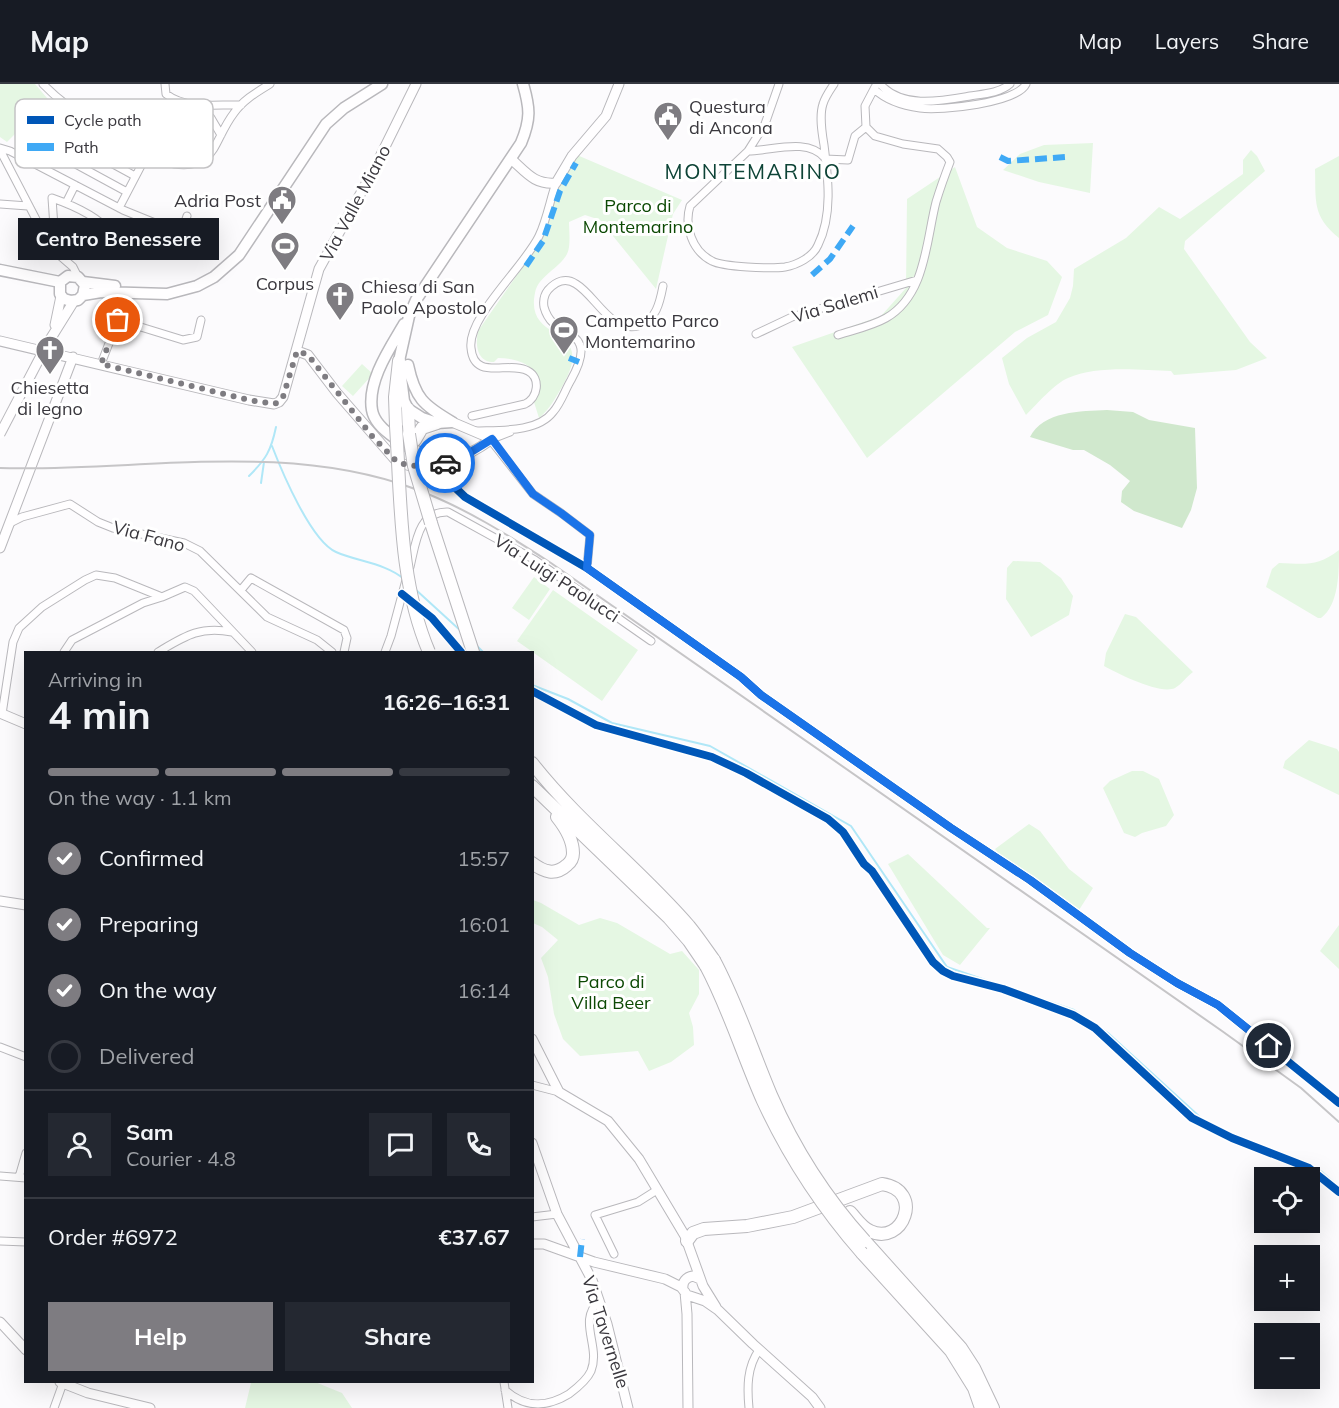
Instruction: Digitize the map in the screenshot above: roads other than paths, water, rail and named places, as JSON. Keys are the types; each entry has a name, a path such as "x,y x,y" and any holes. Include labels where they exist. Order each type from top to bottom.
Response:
{"highway":[{"path":"403,363 395,398 409,586 429,651"},
{"path":"408,409 414,466 445,571 473,651"},
{"path":"412,437 422,428 437,423"},
{"path":"534,765 569,806 690,927 710,963 763,1100 788,1150 834,1220 926,1308 962,1348 993,1408"},
{"path":"534,790 562,824 669,918 727,985 772,1097 802,1154 886,1279 951,1351 974,1388 981,1408"},
{"path":"534,864 552,873 563,869 573,857 572,832"},
{"path":"687,1241 691,1234 704,1229 765,1224 793,1217 882,1184 899,1191 905,1203 903,1219 897,1227 886,1233 871,1232 864,1228 850,1212 802,1154"}],"main road":[{"path":"2,270 59,286 81,279 101,288 167,294 183,291 214,277 239,255 326,124 344,108 382,84"},
{"path":"518,84 527,98"},
{"path":"439,464 394,438 378,422 372,409 373,392 379,373 423,286 521,143 529,120 529,108 523,84"},
{"path":"79,298 85,288 81,279"},
{"path":"59,286 68,301 101,288"},
{"path":"409,316 404,342 404,401 408,409 422,418 437,423 452,423"},
{"path":"403,363 412,386 423,403 452,423"}],"street":[{"path":"44,84 58,99"},
{"path":"165,84 166,94 173,99"},
{"path":"213,151 235,112 270,84"},
{"name":"Via Valle Miano","path":"101,364 249,400 274,404 279,402 283,397 293,367 319,269 373,171 416,84"},
{"path":"472,416 525,404 534,396 536,381 533,375 521,368 493,369 479,364 472,356 470,341 477,322 538,237 555,183 572,156 606,116 619,84"},
{"path":"779,84 765,124 747,151 690,206 688,224 693,242 699,252 713,262 726,265 785,267 804,260 818,248 825,226 828,182 821,126 822,106 834,84"},
{"path":"877,86 897,96 936,101 997,92 1010,84"},
{"path":"877,86 881,96 906,106 934,109 967,106 1000,99 1021,90 1026,84"},
{"path":"838,335 886,318 901,306 911,293 917,280 937,201 950,162 938,149 903,144 875,136 866,127 865,106 877,86"},
{"path":"213,106 241,105"},
{"path":"213,121 221,135"},
{"path":"747,151 791,147 808,148 819,152 825,159 848,160 855,136 866,127"},
{"path":"0,149 15,154"},
{"path":"0,149 51,248 73,267 81,279"},
{"path":"511,159 535,181 546,184 555,183"},
{"path":"42,168 119,208 155,223 183,228 187,216"},
{"path":"83,168 127,192"},
{"path":"120,168 135,176"},
{"path":"119,208 140,168"},
{"path":"66,203 75,185"},
{"path":"46,237 54,227 52,198 66,203 105,225 111,233 104,247 92,250 54,227"},
{"path":"0,204 28,206"},
{"path":"63,312 59,286 64,261"},
{"path":"475,431 536,425 553,413 574,374 582,349 579,342 551,323 546,313 543,303 545,293 557,282 565,280 576,283 610,317 620,324 633,327 643,324 652,317 658,307 663,286"},
{"name":"Via Salemi","path":"756,334 792,317 917,280"},
{"path":"0,434 63,312 79,298"},
{"path":"0,341 101,364 118,320 183,340 196,337 201,320"},
{"path":"297,351 308,355 344,402 397,462 410,466 439,464 457,459 492,439 520,428"},
{"path":"1,545 73,357"},
{"path":"452,423 492,439 533,494 590,535 587,568"},
{"path":"439,464 441,474 465,497 587,568 741,677 761,695 951,828 1030,880 1130,953 1177,983 1218,1005 1339,1103"},
{"name":"Via Fano","path":"10,523 70,504 98,522 113,528 184,543 200,551 267,617 317,640 331,651"},
{"name":"Via Luigi Paolucci","path":"385,651 392,636 424,520 433,513 448,512 535,560 651,641"},
{"path":"24,723 1,713 13,642 19,628 42,607 85,580 96,576 115,578 162,597"},
{"path":"241,590 251,578 344,630 347,638 344,651"},
{"path":"65,651 72,640 143,603 185,586 194,591 251,651"},
{"path":"160,651 189,634 217,629 232,632"},
{"path":"0,901 24,905"},
{"path":"534,1043 559,1092"},
{"path":"0,1047 24,1056"},
{"path":"534,1086 559,1092 608,1121 639,1159 687,1241 702,1282 718,1310"},
{"name":"Via Tavernelle","path":"534,1152 557,1214 592,1280 628,1408"},
{"path":"0,1176 22,1178"},
{"path":"614,1254 595,1215 638,1202 657,1190"},
{"path":"534,1217 557,1214"},
{"path":"0,1241 24,1242"},
{"path":"534,1244 665,1279 718,1310 812,1397 820,1408"},
{"path":"688,1408 687,1314 689,1293 683,1283 687,1278 693,1276 702,1282"},
{"path":"689,1293 701,1293 702,1282"},
{"path":"505,1386 520,1403 538,1408 549,1407 579,1388 591,1372 593,1354 589,1317 592,1308 599,1301"},
{"path":"0,1322 24,1348"},
{"path":"749,1408 748,1374 753,1358 759,1350"},
{"path":"54,1408 62,1383"},
{"path":"64,1383 88,1393 150,1408"},
{"path":"505,1386 508,1408"}],"waterway":[{"path":"249,476 267,454 276,427"},
{"path":"272,446 298,505 326,545 336,552 389,569 404,579"},
{"path":"261,483 264,462"},
{"path":"415,589 462,632"},
{"path":"477,646 482,651"},
{"path":"534,686 568,699 612,723 710,746 851,826 947,967 1074,1010 1108,1033 1201,1118 1241,1139 1298,1160 1322,1172 1339,1187"}],"railway":[{"path":"0,468 209,462 262,462 314,466 365,474 415,489 451,504 502,532 551,563 1222,1031 1301,1088 1339,1122"}],"place":[{"name":"Questura di Ancona","path":"668,142"},
{"name":"Adria Post","path":"282,226"},
{"name":"Corpus","path":"285,272"},
{"name":"Centro Benessere","path":"118,320"},
{"name":"Chiesa di San Paolo Apostolo","path":"340,322"},
{"name":"Campetto Parco Montemarino","path":"564,356"},
{"name":"Chiesetta di legno","path":"50,376"}],"district":[{"name":"MONTEMARINO","path":"753,171"}],"park label":[{"name":"Parco di Montemarino","path":"638,215"},
{"name":"Parco di Villa Beer","path":"611,991"}]}
